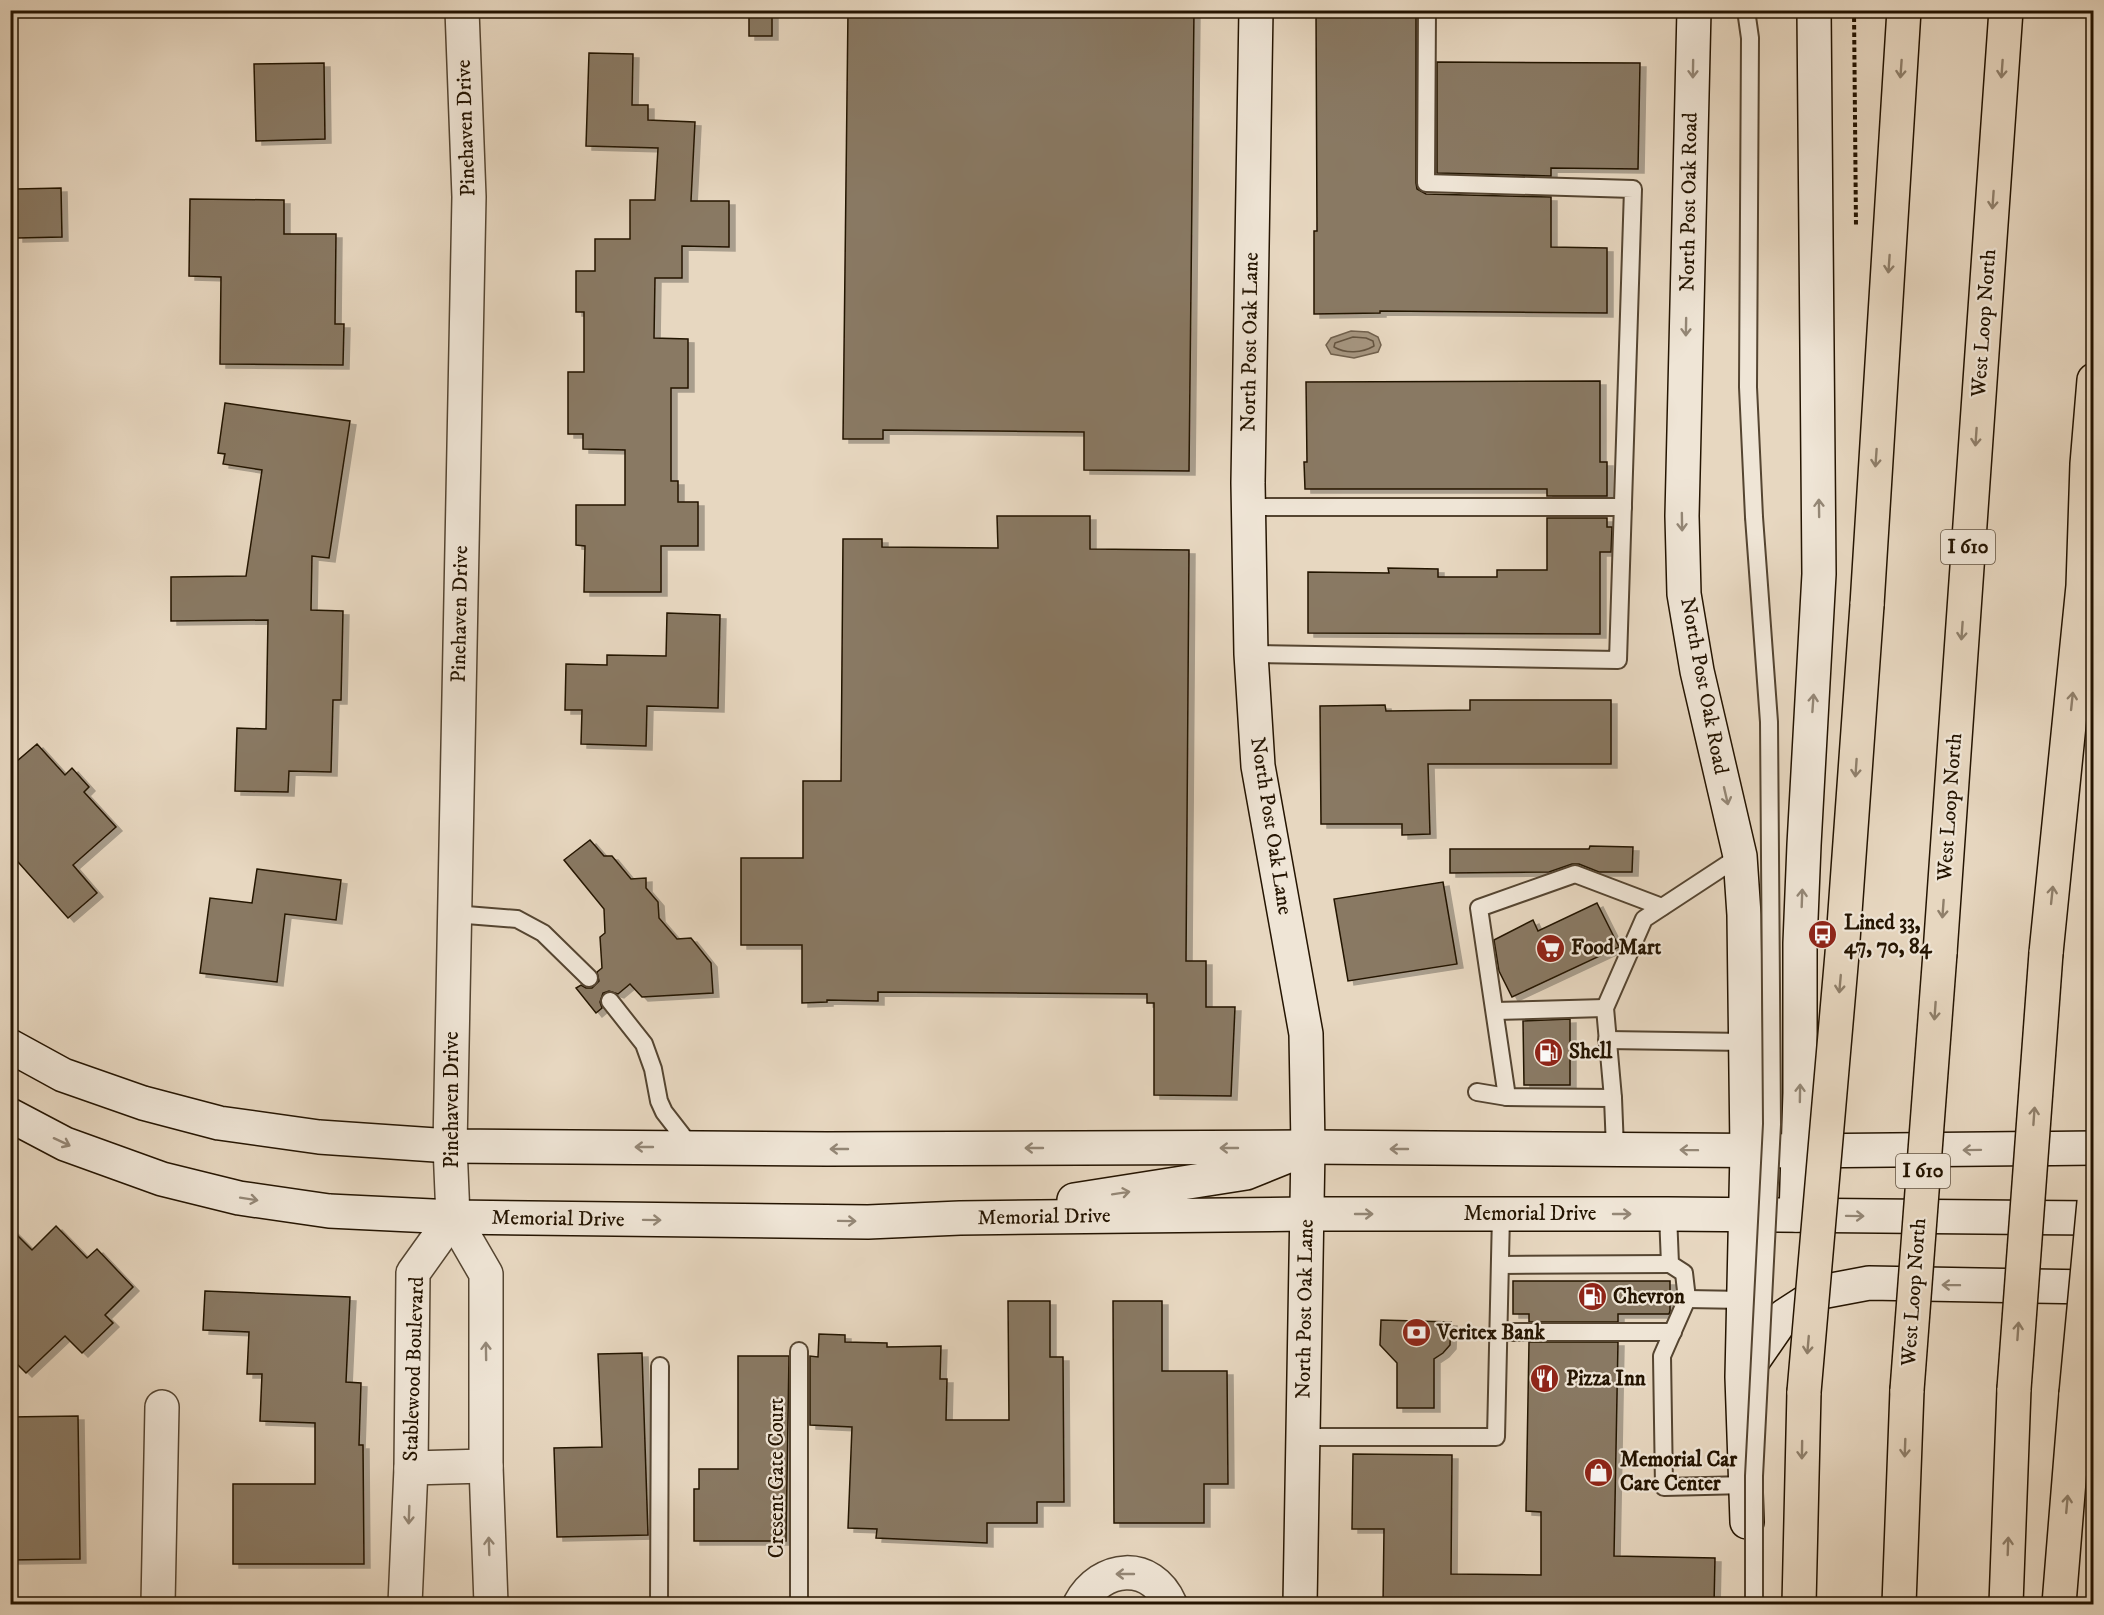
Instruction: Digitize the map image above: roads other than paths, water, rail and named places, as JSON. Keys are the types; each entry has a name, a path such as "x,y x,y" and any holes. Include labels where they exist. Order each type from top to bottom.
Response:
{"highway":[{"path":"1799,1605 1804,1392 1846,908 1904,10"},
{"name":"West Loop North","path":"1899,1605 1907,1390 2006,10"},
{"path":"2006,1605 2014,1389 2046,953 2083,586 2087,464 2094,380"},
{"path":"2059,1605 2094,1202"}],"main road":[{"name":"Pinehaven Drive","path":"453,1218 450,1146 469,197 462,10"},
{"name":"North Post Oak Lane","path":"1256,10 1248,507 1251,654 1258,766 1306,1034 1308,1148 1300,1605"},
{"name":"North Post Oak Road","path":"1694,10 1682,516 1684,594 1697,671 1740,856 1744,915 1747,1151 1742,1377 1752,1605"},
{"path":"1796,1215 1803,855 1819,574 1814,10"},
{"path":"10,1046 63,1075 143,1103 219,1123 318,1137 450,1146 1747,1151 2094,1149"},
{"name":"Memorial Drive","path":"10,1115 65,1144 87,1152 162,1179 239,1198 329,1211 453,1218 868,1222 960,1218 1306,1214 1668,1214 2094,1218"},
{"path":"960,1218 1246,1173 1308,1148"},
{"path":"453,1218 486,1274 486,1466 491,1605"},
{"name":"Stablewood Boulevard","path":"405,1605 411,1468 413,1274 453,1218"},
{"path":"1742,1377 1784,1316 1821,1292 1869,1283 2094,1287"},
{"path":"158,1605 162,1407"},
{"path":"411,1468 486,1466"},
{"path":"1080,1605 1088,1591 1099,1581 1113,1574 1128,1573 1143,1576 1156,1584 1170,1605"}],"lane":[{"path":"1251,654 1618,660 1633,189 1426,183 1427,10"},
{"path":"1746,10 1750,38 1748,387 1754,517 1770,722 1772,1124 1754,1476 1752,1605"},
{"path":"1750,38 1755,10"},
{"path":"1248,507 1623,507"},
{"path":"1615,1149 1605,1008 1644,919 1740,856"},
{"path":"1507,1097 1479,908 1575,874 1662,907"},
{"path":"454,914 517,919 543,933 589,978"},
{"path":"610,1001 644,1044 664,1112 692,1148"},
{"path":"1495,1011 1605,1008"},
{"path":"1607,1040 1746,1042"},
{"path":"1477,1092 1507,1097 1613,1098"},
{"path":"1668,1214 1670,1264"},
{"path":"1303,1437 1496,1437 1502,1215"},
{"path":"1500,1265 1670,1264 1684,1273 1688,1299 1662,1356 1664,1487 1746,1485"},
{"path":"1688,1299 1744,1300"},
{"path":"1498,1332 1673,1332"},
{"name":"Cresent Gate Court","path":"799,1352 800,1605"},
{"path":"659,1605 660,1366"}],"water":[{"path":"1351,331 1368,332 1378,337 1381,345 1378,352 1354,358 1331,354 1326,345 1331,338"}],"place":[{"name":"Lined 33, 47, 70, 84","path":"1823,935"},
{"name":"Food Mart","path":"1550,948"},
{"name":"Shell","path":"1548,1052"},
{"name":"Chevron","path":"1592,1297"},
{"name":"Veritex Bank","path":"1416,1333"},
{"name":"Pizza Inn","path":"1545,1379"},
{"name":"Memorial Car Care Center","path":"1599,1472"}]}
